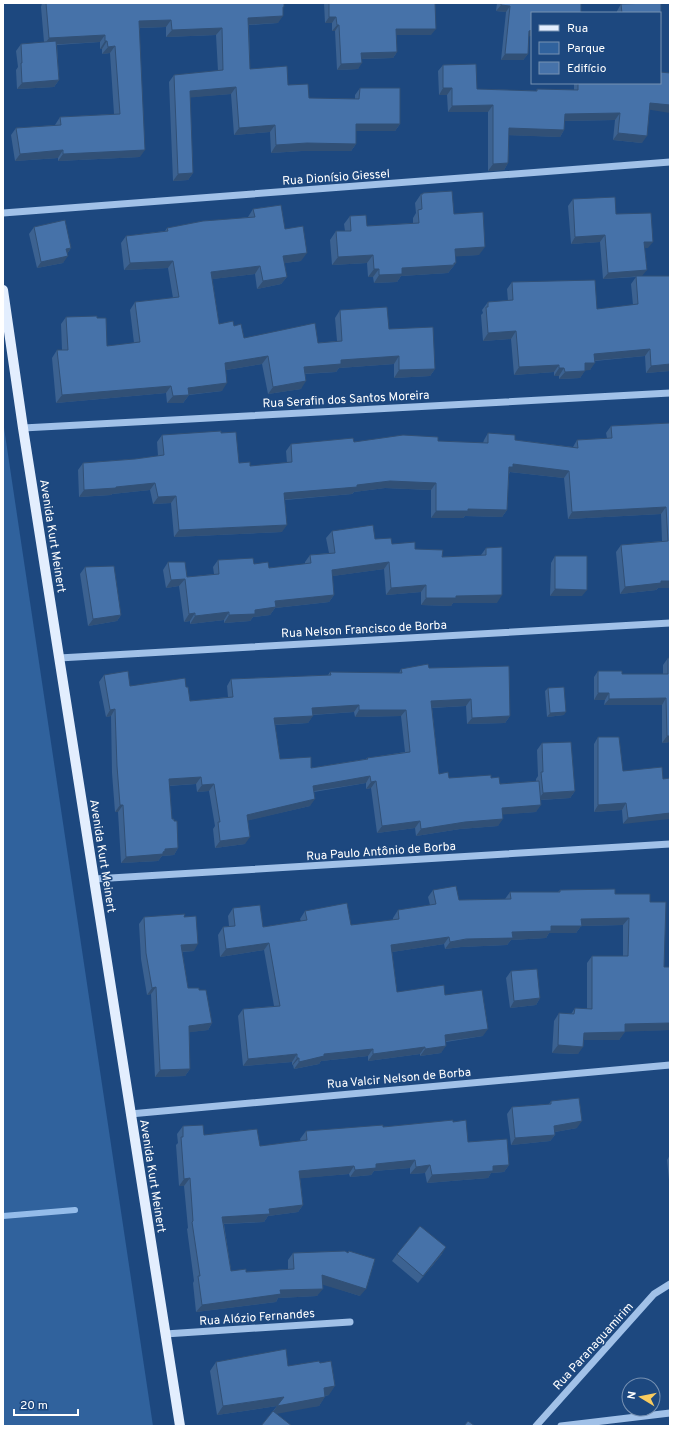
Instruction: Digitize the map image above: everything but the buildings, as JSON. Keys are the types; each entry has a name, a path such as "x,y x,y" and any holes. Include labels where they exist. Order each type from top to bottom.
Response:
{"main road":[{"name":"Avenida Kurt Meinert","path":"3,290 23,428 180,1426"}],"street":[{"name":"Rua Dionísio Giessel","path":"3,213 670,162"},
{"name":"Rua Serafin dos Santos Moreira","path":"23,428 670,393"},
{"name":"Rua Nelson Francisco de Borba","path":"59,658 670,623"},
{"name":"Rua Paulo Antônio de Borba","path":"94,879 670,844"},
{"name":"Rua Valcir Nelson de Borba","path":"130,1114 670,1065"},
{"name":"Rua Paranaguamirim","path":"536,1426 654,1294 670,1284"},
{"name":"Rua Alózio Fernandes","path":"165,1334 350,1322"},
{"path":"561,1426 670,1413"}],"green space":[{"path":"3,421 153,1426 3,1426"}],"waterway":[{"path":"3,1216 75,1210"}]}
